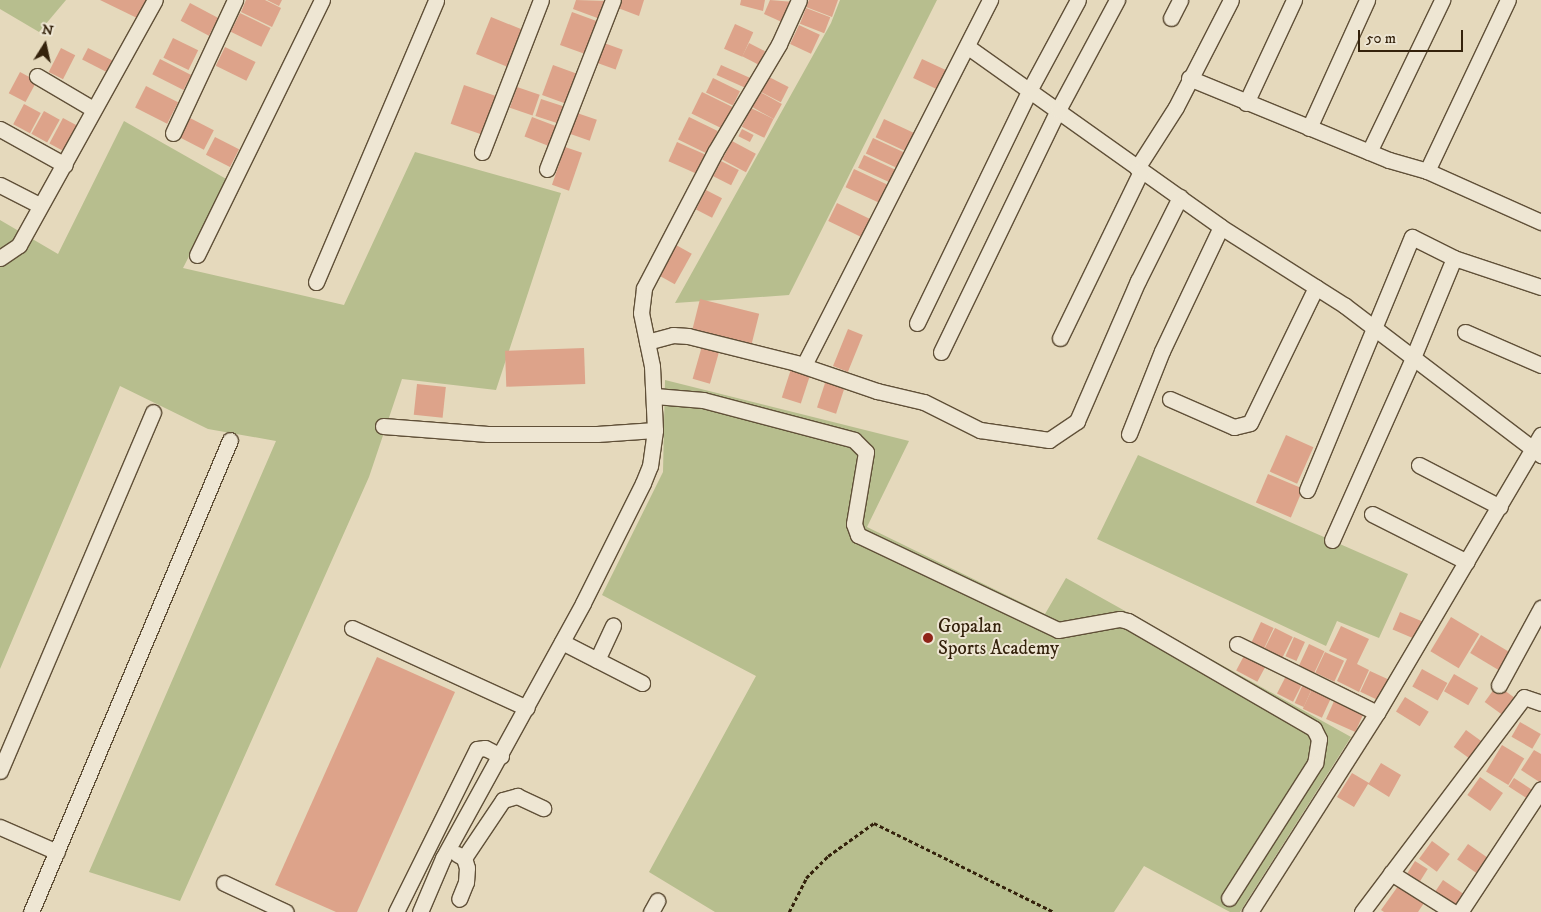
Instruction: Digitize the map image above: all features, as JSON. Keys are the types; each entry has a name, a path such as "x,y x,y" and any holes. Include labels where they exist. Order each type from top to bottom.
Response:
{"street":[{"path":"0,258 19,245 39,205 65,165 93,109 154,0"},
{"path":"173,133 235,0"},
{"path":"197,255 322,0"},
{"path":"316,282 436,0"},
{"path":"482,152 541,0"},
{"path":"547,169 613,0"},
{"path":"420,912 449,848 527,708 643,483 650,466 655,430 655,396 641,313 644,288 715,152 779,44 800,0"},
{"path":"647,342 673,335 688,336 804,365 968,47 990,0"},
{"path":"917,323 1030,89 1078,0"},
{"path":"941,352 1058,110 1117,0"},
{"path":"1171,18 1180,0"},
{"path":"1060,338 1139,170 1162,131 1231,0"},
{"path":"1246,103 1294,0"},
{"path":"1309,128 1367,0"},
{"path":"1369,152 1442,0"},
{"path":"1427,171 1508,0"},
{"path":"968,47 1030,89 1139,170 1221,227 1316,286 1537,453"},
{"path":"37,76 93,109"},
{"path":"1189,78 1369,152 1418,171 1427,171 1541,222"},
{"path":"0,129 65,165"},
{"path":"0,185 39,205"},
{"path":"795,363 877,390 924,402 980,430 1049,440 1077,422 1138,281 1180,197"},
{"path":"1129,434 1162,352 1221,227"},
{"path":"1307,490 1412,237 1454,258 1541,287"},
{"path":"1332,540 1412,360 1454,258"},
{"path":"1170,399 1234,427 1250,423 1316,286"},
{"path":"1465,332 1541,365"},
{"path":"655,396 703,400 854,440 866,452 854,524 858,536 1058,630 1120,619 1128,622 1314,729 1319,739 1315,763 1229,898"},
{"path":"0,771 153,412"},
{"path":"383,426 488,434 597,434 655,430"},
{"path":"1250,912 1377,713 1500,507 1537,453 1541,435"},
{"path":"32,912 230,440"},
{"path":"1419,465 1500,507"},
{"path":"1372,514 1467,562"},
{"path":"1499,685 1541,608"},
{"path":"597,660 613,626"},
{"path":"352,628 527,708"},
{"path":"562,642 642,683"},
{"path":"1237,644 1377,713"},
{"path":"1362,912 1524,698 1541,703"},
{"path":"396,912 477,749 485,748 501,756"},
{"path":"1460,912 1541,790"},
{"path":"459,899 466,882 464,858 503,800 517,796 544,808"},
{"path":"0,828 57,852"},
{"path":"449,848 464,858"},
{"path":"1391,873 1453,912"},
{"path":"224,883 286,912"}],"path":[{"path":"789,912 806,878 828,856 874,823 1054,912"}],"green space":[{"path":"0,0 66,0 39,32 0,9"},
{"path":"840,0 937,0 789,295 675,303 831,23"},
{"path":"124,121 228,180 183,268 344,305 415,152 561,193 496,390 402,379 369,477 180,901 89,872 276,441 208,429 120,386 0,669 0,220 58,254"},
{"name":"Gopalan Sports Academy","path":"665,380 909,441 867,527 1045,614 1066,578 1351,737 1240,912 1230,912 1144,866 1114,912 715,912 649,872 756,676 602,595 663,472"},
{"path":"1138,455 1408,574 1379,638 1337,621 1326,646 1097,539"}],"building":[{"path":"100,0 146,0 137,18"},
{"path":"246,0 265,0 281,8 272,27 241,12"},
{"path":"267,0 282,0 279,6"},
{"path":"576,0 607,1 600,19 573,9"},
{"path":"621,0 644,0 639,16 618,8"},
{"path":"741,0 765,0 763,11 740,5"},
{"path":"770,0 794,2 784,23 764,14"},
{"path":"809,0 838,0 832,17 806,7"},
{"path":"190,3 218,18 209,36 181,21"},
{"path":"806,8 830,17 824,33 800,24"},
{"path":"572,12 599,22 587,55 560,45"},
{"path":"240,13 271,28 261,47 231,32"},
{"path":"491,17 523,30 508,67 476,54"},
{"path":"735,24 753,32 742,57 724,49"},
{"path":"799,25 820,35 811,54 790,44"},
{"path":"173,38 198,50 189,70 163,58"},
{"path":"604,43 623,50 616,70 597,63"},
{"path":"749,43 765,51 758,65 742,56"},
{"path":"225,47 256,62 246,81 216,66"},
{"path":"61,48 75,55 63,79 49,72"},
{"path":"88,48 113,61 107,72 82,60"},
{"path":"160,59 191,75 183,90 152,74"},
{"path":"922,59 950,72 941,91 913,78"},
{"path":"553,65 578,74 567,104 542,95"},
{"path":"721,65 750,78 746,88 717,75"},
{"path":"20,72 37,81 26,102 9,93"},
{"path":"769,77 789,87 781,102 761,92"},
{"path":"713,78 740,91 733,106 706,92"},
{"path":"464,85 498,97 485,135 451,124"},
{"path":"146,86 178,102 167,124 135,107"},
{"path":"517,87 540,95 533,116 510,108"},
{"path":"702,92 733,107 722,128 691,114"},
{"path":"760,92 782,104 774,119 752,107"},
{"path":"541,99 565,107 559,124 535,116"},
{"path":"24,104 41,113 30,133 13,124"},
{"path":"751,108 773,119 764,138 742,127"},
{"path":"44,111 60,120 47,142 31,134"},
{"path":"577,113 597,120 590,141 570,134"},
{"path":"188,117 214,130 204,150 178,137"},
{"path":"532,117 556,126 549,146 524,137"},
{"path":"689,117 718,131 707,153 678,139"},
{"path":"63,118 80,127 66,153 49,144"},
{"path":"884,119 916,134 907,152 876,137"},
{"path":"742,129 754,135 750,142 738,136"},
{"path":"215,137 239,149 230,167 206,155"},
{"path":"873,138 907,154 900,169 866,153"},
{"path":"732,141 756,154 746,172 722,160"},
{"path":"677,142 706,155 698,174 668,161"},
{"path":"565,147 582,153 569,191 552,185"},
{"path":"864,155 900,172 894,185 858,168"},
{"path":"721,161 739,170 731,185 713,176"},
{"path":"854,169 893,187 885,205 846,187"},
{"path":"706,190 722,198 712,218 696,210"},
{"path":"837,203 872,220 863,238 828,221"},
{"path":"676,245 692,254 675,284 659,276"},
{"path":"700,299 759,314 751,345 692,330"},
{"path":"848,329 863,335 848,372 833,366"},
{"path":"702,346 719,351 710,384 693,379"},
{"path":"584,348 585,384 506,387 505,351"},
{"path":"792,366 811,372 801,404 782,397"},
{"path":"826,380 845,386 836,414 817,408"},
{"path":"417,384 446,387 443,418 414,415"},
{"path":"1286,435 1313,447 1297,484 1270,472"},
{"path":"1268,474 1303,489 1291,517 1256,503"},
{"path":"1400,612 1423,622 1416,639 1393,629"},
{"path":"1451,617 1479,634 1459,668 1430,651"},
{"path":"1261,622 1274,628 1264,649 1251,643"},
{"path":"1341,626 1369,639 1357,664 1369,670 1359,692 1337,681 1347,659 1329,651"},
{"path":"1275,628 1293,637 1282,658 1264,649"},
{"path":"1481,635 1511,653 1500,671 1470,653"},
{"path":"1294,637 1305,642 1296,661 1285,656"},
{"path":"1309,644 1324,651 1314,674 1298,667"},
{"path":"1246,652 1267,663 1257,682 1236,671"},
{"path":"1325,652 1344,661 1334,682 1315,673"},
{"path":"377,657 455,692 357,912 336,912 275,885"},
{"path":"1422,669 1447,683 1438,701 1412,686"},
{"path":"1370,671 1389,680 1379,701 1360,692"},
{"path":"1287,674 1303,682 1293,702 1277,694"},
{"path":"1454,674 1478,688 1468,705 1444,691"},
{"path":"1304,682 1313,686 1304,707 1295,703"},
{"path":"1497,685 1518,700 1506,717 1485,702"},
{"path":"1313,687 1332,696 1322,718 1303,709"},
{"path":"1405,697 1429,712 1420,726 1396,711"},
{"path":"1335,699 1364,712 1355,732 1326,719"},
{"path":"1520,722 1541,734 1532,749 1512,737"},
{"path":"1466,730 1487,745 1475,762 1454,747"},
{"path":"1502,745 1524,758 1508,785 1486,772"},
{"path":"1534,750 1541,754 1541,783 1521,770"},
{"path":"1381,763 1401,775 1389,797 1368,784 1354,807 1337,797 1352,773 1369,783"},
{"path":"1480,777 1503,793 1490,811 1467,795"},
{"path":"1514,778 1537,793 1531,801 1509,786"},
{"path":"1432,841 1450,854 1437,872 1419,859"},
{"path":"1468,844 1491,860 1480,876 1457,860"},
{"path":"1415,861 1428,869 1418,884 1405,876"},
{"path":"1443,880 1467,896 1456,912 1432,896"},
{"path":"1401,882 1426,900 1418,912 1384,912 1381,910"}],"place":[{"name":"Gopalan Sports Academy","path":"928,638"}]}
